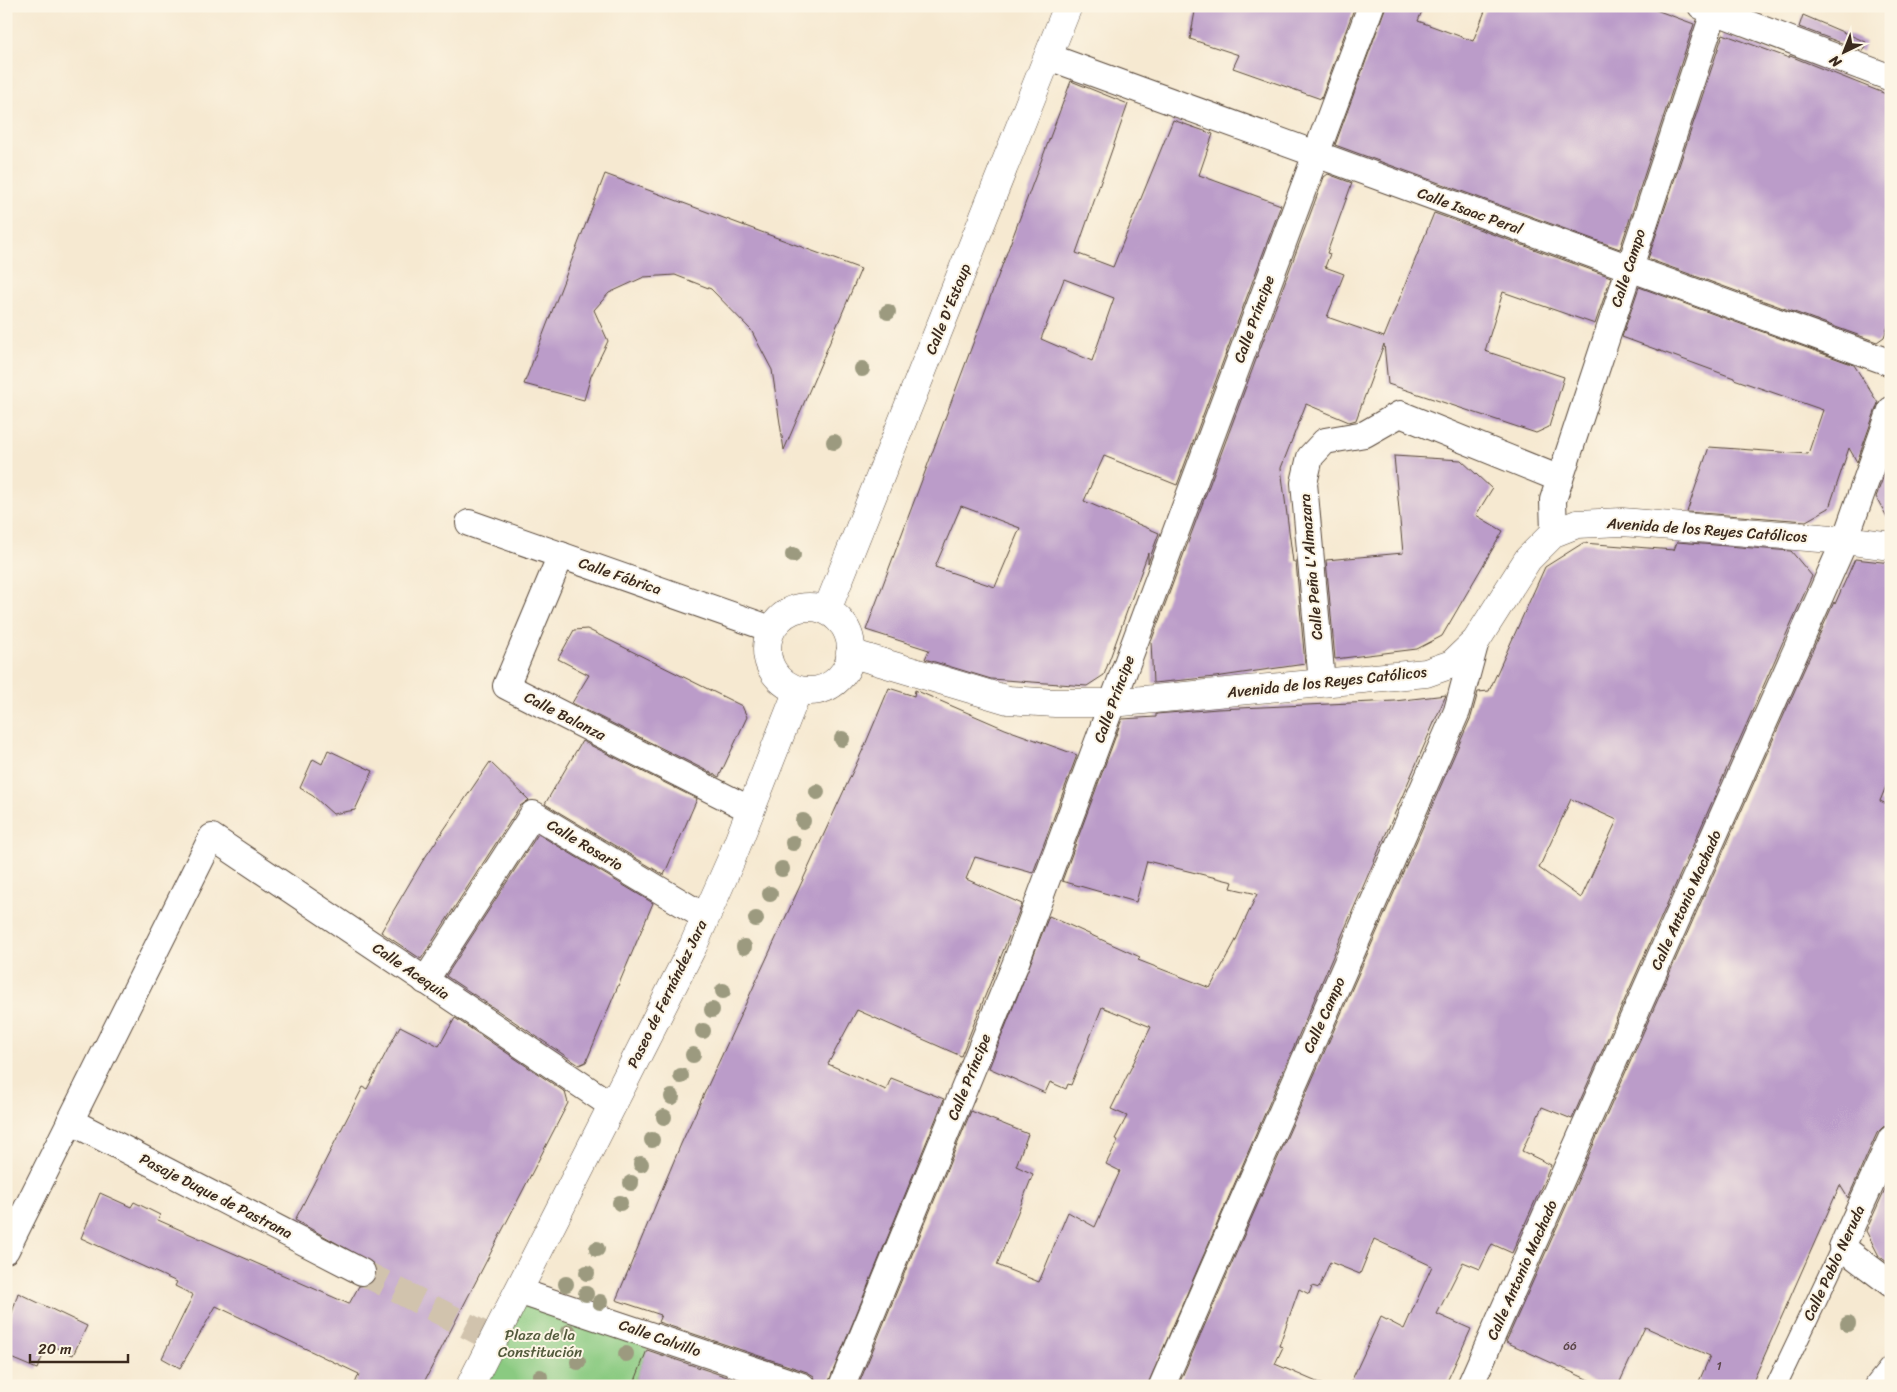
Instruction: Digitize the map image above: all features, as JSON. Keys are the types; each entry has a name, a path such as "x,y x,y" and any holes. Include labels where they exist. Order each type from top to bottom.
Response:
{"main road":[{"name":"Calle D'Estoup","path":"827,610 1068,6"},
{"name":"Avenida de los Reyes Católicos","path":"850,653 1008,700 1112,703 1426,674 1452,664 1476,641 1528,558 1554,532 1577,524 1622,522 1845,540 1891,546"},
{"path":"813,606 827,610 839,619 847,630 850,653 845,671 836,681 824,688 811,691 798,690 785,684 775,674 768,662 766,648 771,629 786,613 799,607 813,606"},
{"name":"Paseo de Fernández Jara","path":"470,1386 705,917 752,810 798,690"}],"street":[{"name":"Calle Príncipe","path":"842,1386 1015,965 1371,6"},
{"path":"1710,8 1891,78"},
{"name":"Calle Campo","path":"1554,532 1553,500 1710,8"},
{"name":"Calle Isaac Peral","path":"1049,57 1627,269 1891,363"},
{"name":"Calle Antonio Machado","path":"1470,1386 1845,540 1891,410"},
{"name":"Calle Peña L'Almazara","path":"1322,683 1304,483 1310,457 1325,441 1365,434 1400,414 1560,479"},
{"name":"Calle Fábrica","path":"469,523 771,629"},
{"name":"Calle Balanza","path":"561,555 506,686 752,810"},
{"name":"Calle Campo","path":"1162,1386 1457,711 1476,641"},
{"name":"Calle Rosario","path":"425,981 533,814 705,917"},
{"name":"Calle Acequia","path":"70,1121 212,837 611,1106"},
{"path":"6,1250 70,1121"},
{"name":"Pasaje Duque de Pastrana","path":"70,1121 362,1272"},
{"name":"Calle Pablo Neruda","path":"1776,1386 1891,1139"},
{"path":"1842,1247 1891,1284"},
{"name":"Calle Calvillo","path":"518,1291 802,1386"},
{"path":"1878,1386 1891,1370"}],"green space":[{"name":"Plaza de la Constitución","path":"518,1291 653,1336 633,1386 470,1386"}],"building":[{"path":"1196,6 1355,6 1321,99 1233,68 1239,55 1190,39"},
{"path":"1386,6 1424,6 1418,21 1473,41 1487,6 1645,6 1694,24 1620,249 1335,145"},
{"path":"1803,15 1866,42 1863,51 1799,27"},
{"path":"1723,34 1789,58 1790,56 1891,96 1891,318 1884,337 1877,342 1648,259"},
{"path":"1071,81 1128,104 1076,253 1113,267 1173,120 1213,134 1199,175 1281,205 1177,485 1104,456 1084,501 1159,533 1148,563 1148,553 1104,675 1087,686 991,679 925,659 929,650 866,630","holes":["1064,279 1114,298 1092,361 1041,339","961,506 1020,528 995,587 935,567"]},
{"path":"605,174 861,269 784,450 772,370 751,330 711,289 675,275 644,277 609,293 594,310 608,341 591,376 584,400 524,384"},
{"path":"1328,174 1352,183 1327,253 1330,254 1325,267 1344,274 1327,317 1384,337 1434,213 1611,277 1595,324 1503,292 1485,351 1564,377 1549,427 1536,433 1388,384 1384,344 1356,420 1349,422 1306,404 1281,468 1293,562 1296,562 1305,664 1215,677 1153,683 1151,642 1324,177"},
{"path":"1639,287 1854,365 1878,403 1857,462 1849,448 1829,508 1806,521 1687,512 1709,447 1808,454 1823,410 1622,337"},
{"path":"1394,456 1461,460 1492,489 1476,515 1503,531 1442,636 1417,649 1335,659 1326,560 1403,553"},
{"path":"1891,456 1891,524 1876,497"},
{"path":"1677,542 1791,551 1812,576 1572,1119 1542,1107 1522,1151 1551,1165 1512,1253 1492,1244 1480,1269 1463,1262 1437,1314 1471,1329 1445,1386 1349,1386 1381,1317 1404,1329 1432,1266 1374,1239 1360,1274 1330,1262 1319,1288 1312,1286 1309,1294 1299,1289 1279,1346 1283,1347 1275,1364 1326,1386 1178,1386 1471,717 1478,692 1489,691 1545,567 1583,543 1674,550","holes":["1571,799 1617,820 1581,898 1539,868"]},
{"path":"1855,559 1891,563 1891,774 1880,801 1891,806 1891,1124 1883,1127 1877,1133 1848,1198 1840,1185 1751,1386 1697,1386 1710,1356 1645,1327 1618,1386 1602,1386 1506,1342 1834,602 1835,604"},
{"path":"587,629 742,706 747,717 719,777 572,703 589,675 558,659 574,630"},
{"path":"889,688 914,696 915,690 1005,729 1077,755 1033,873 975,857 966,879 1022,904 961,1056 857,1010 828,1064 886,1090 891,1078 944,1099 827,1386 817,1386 814,1376 807,1372 658,1322 661,1315 616,1300 681,1144 865,745"},
{"path":"1446,695 1147,1386 858,1386 971,1111 1028,1134 1016,1166 1033,1174 997,1265 1039,1282 1068,1212 1095,1227 1120,1171 1106,1164 1118,1140 1115,1139 1127,1116 1111,1109 1151,1027 1102,1007 1071,1085 1068,1084 1066,1089 1050,1082 1045,1093 989,1068 1049,916 1140,957 1138,960 1210,988 1235,942 1257,894 1231,888 1233,882 1147,861 1136,902 1062,881 1122,719 1156,717 1156,714 1218,709 1395,701"},
{"path":"582,741 697,799 664,875 545,804"},
{"path":"328,750 373,771 355,810 333,814 313,796 300,788 313,759 322,764"},
{"path":"490,762 529,800 520,806 421,959 381,932 422,862"},
{"path":"538,834 653,903 586,1062 579,1065 446,976"},
{"path":"455,1018 565,1092 568,1103 422,1386 354,1386 359,1374 216,1306 180,1368 162,1358 193,1295 175,1286 177,1282 81,1238 100,1193 131,1207 134,1202 160,1215 158,1220 349,1304 359,1286 370,1285 375,1279 377,1271 374,1264 295,1220 363,1087 367,1089 400,1026 439,1046"},
{"path":"1891,1176 1891,1265 1879,1256 1866,1231"},
{"path":"18,1293 87,1326 73,1355 48,1344 37,1369 6,1356 6,1333"},
{"path":"647,1350 754,1386 633,1386"}],"tunnel":[{"path":"362,1272 493,1339"}]}
